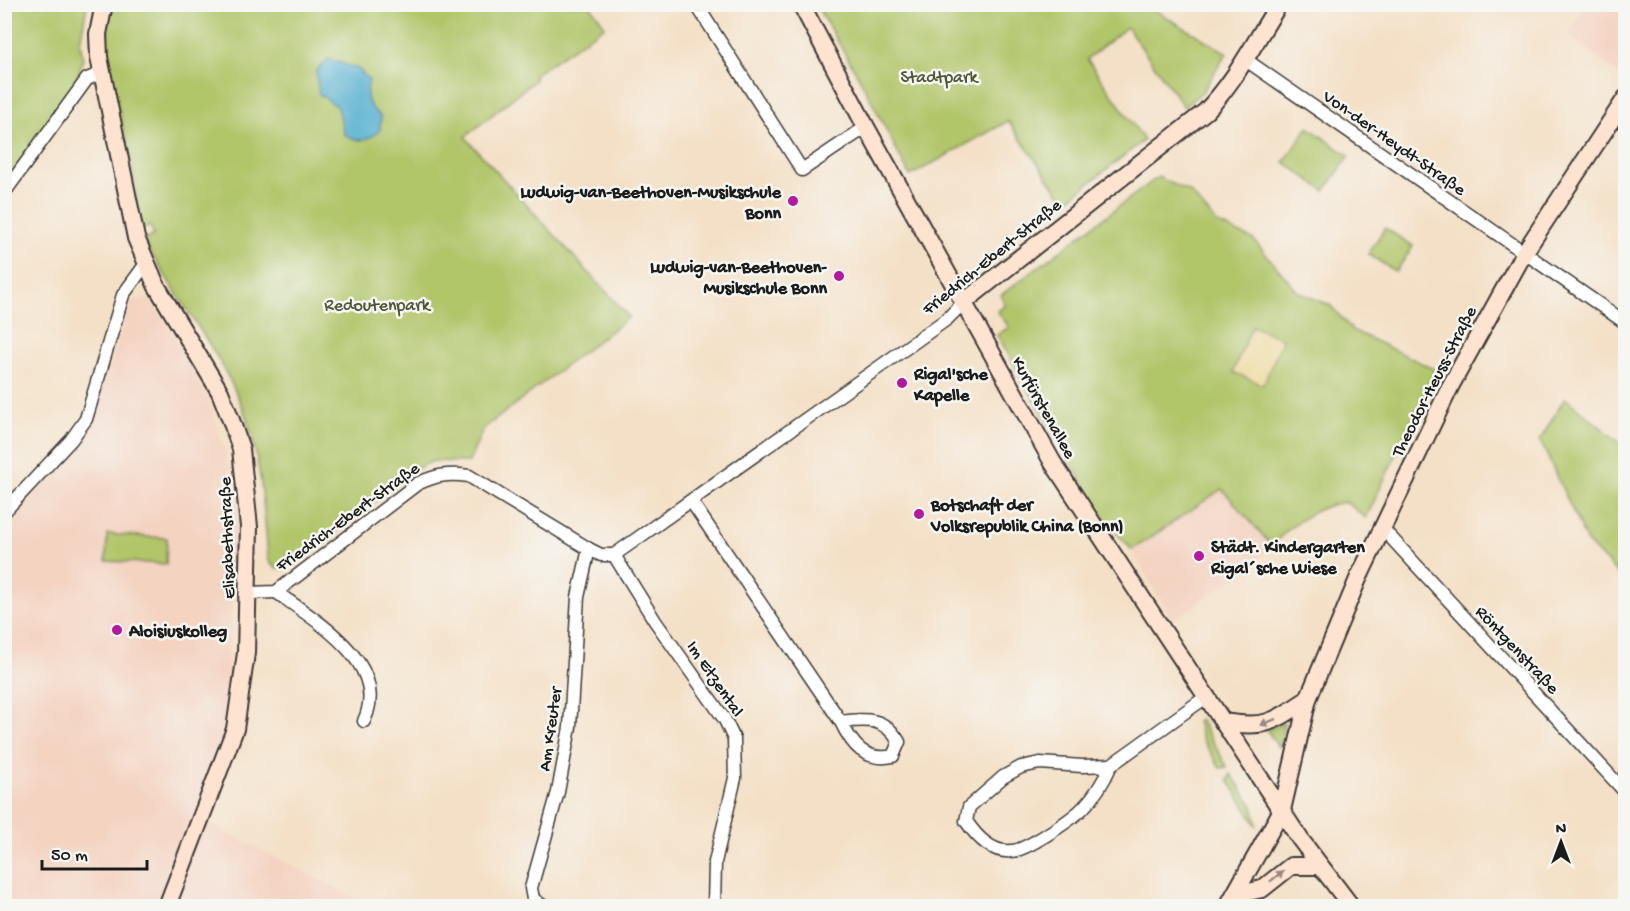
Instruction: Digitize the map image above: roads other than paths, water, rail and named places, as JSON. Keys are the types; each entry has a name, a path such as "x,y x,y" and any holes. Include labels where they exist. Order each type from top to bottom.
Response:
{"street":[{"name":"Elisabethstraße","path":"104,4 98,34 102,73 129,209 145,265 220,392 238,439 249,527 246,653 235,729 167,906"},
{"path":"696,4 801,170 866,127"},
{"name":"Kurfürstenallee","path":"801,4 866,127 1053,463 1282,810 1320,866 1351,906"},
{"name":"Friedrich-Ebert-Straße","path":"248,593 276,592 417,484 433,476 450,473 468,476 601,555 614,555 947,319 964,302 1193,122 1224,93 1279,4"},
{"name":"Von-der-Heydt-Straße","path":"1246,60 1626,323"},
{"path":"4,193 87,79 102,73"},
{"name":"Theodor-Heuss-Straße","path":"1232,901 1282,810 1308,699 1358,579 1467,352 1524,253 1626,98"},
{"path":"4,512 71,440 86,419 123,295 145,265"},
{"path":"691,501 768,611 841,722 850,741 861,753 882,758 893,756 900,742 892,729 877,721 841,722"},
{"name":"Röntgenstraße","path":"1383,530 1626,794"},
{"name":"Am Kreuter","path":"543,906 533,899 531,888 558,792 570,727 578,597 589,549"},
{"name":"Im Etzental","path":"614,555 656,621 725,720 734,739 735,778 716,862 714,906"},
{"name":"Friedrich-Ebert-Straße","path":"276,592 322,626 354,656 366,673 372,701 364,721"},
{"path":"1111,765 1082,766 1040,763 1021,767 1003,777 969,807 966,821 977,837 995,848 1010,852 1024,848 1082,809 1102,785 1111,765 1206,697"},
{"path":"1223,722 1260,726 1277,720 1308,699"},
{"path":"1232,901 1262,889 1291,866 1320,866"}],"water":[{"path":"328,59 358,69 369,80 368,101 381,117 380,130 371,137 359,140 344,134 338,107 319,94 316,71"}],"place":[{"name":"Ludwig-van-Beethoven-Musikschule Bonn","path":"793,201"},
{"name":"Ludwig-van-Beethoven- Musikschule Bonn","path":"839,276"},
{"name":"Rigal'sche Kapelle","path":"902,383"},
{"name":"Botschaft der Volksrepublik China (Bonn)","path":"919,514"},
{"name":"Städt. Kindergarten Rigal´sche Wiese","path":"1199,556"},
{"name":"Aloisiuskolleg","path":"117,630"}],"park label":[{"name":"Stadtpark","path":"939,76"},
{"name":"Redoutenpark","path":"377,304"}]}
